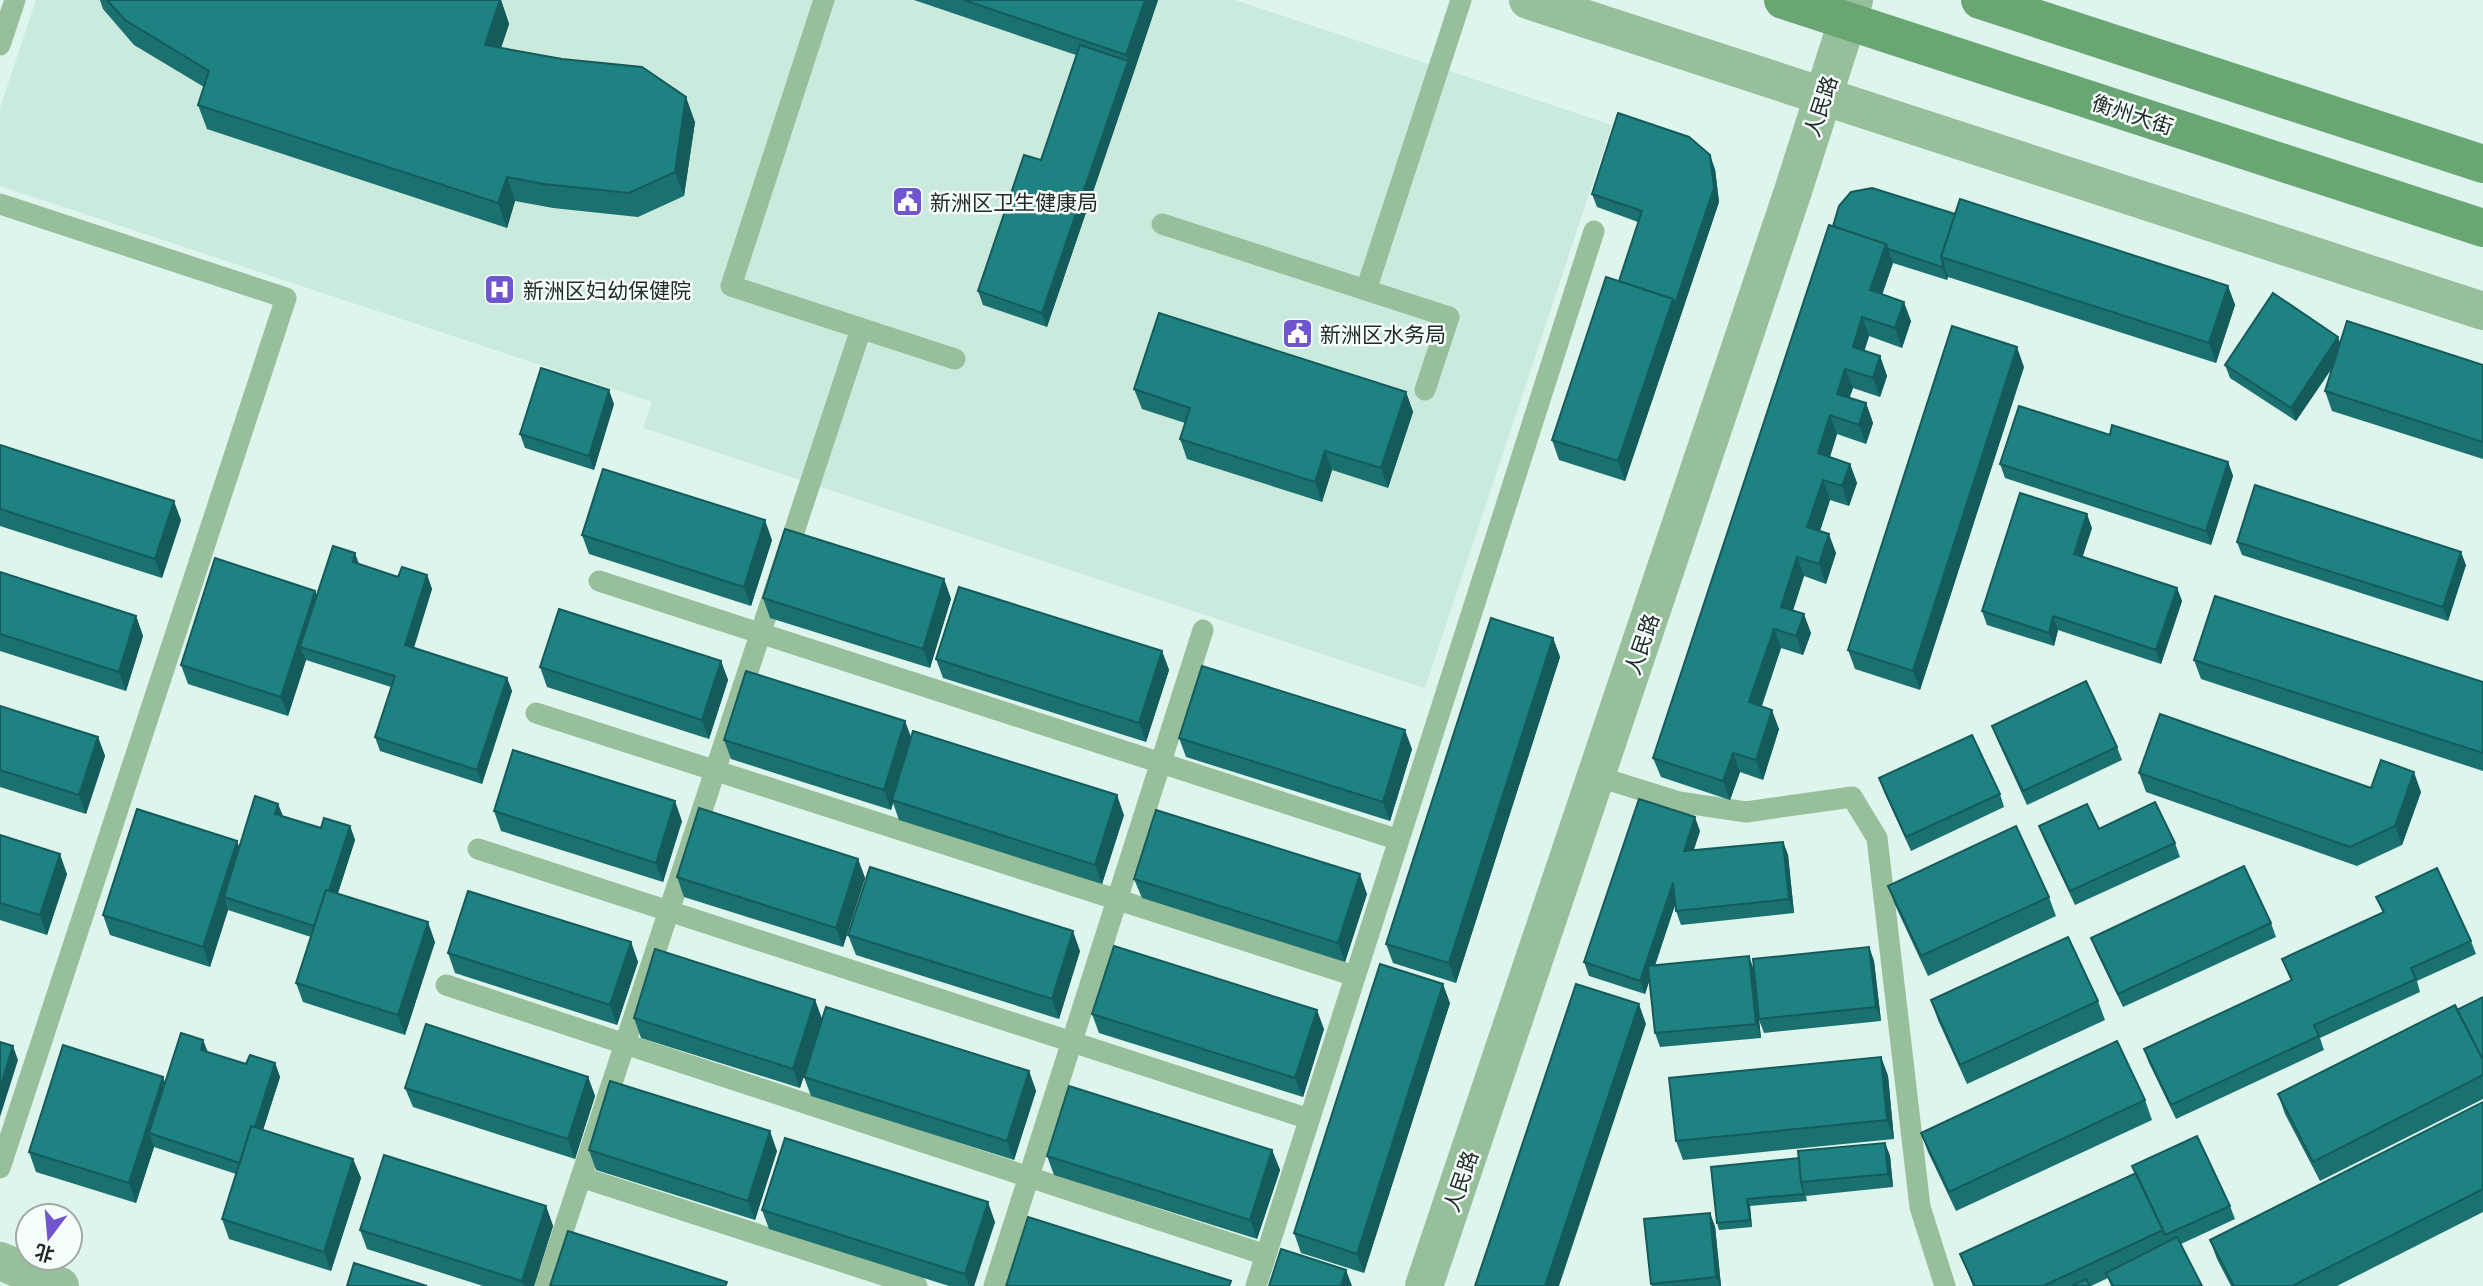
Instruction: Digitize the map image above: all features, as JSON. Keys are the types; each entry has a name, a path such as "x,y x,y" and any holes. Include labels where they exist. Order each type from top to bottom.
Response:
{"main road":[{"name":"衡州大街","path":"1783,0 1851,10 2483,228"},
{"path":"1980,0 2483,164"}],"street":[{"path":"1528,0 2483,311"},
{"name":"人民路","path":"1424,1286 1851,10"},
{"path":"0,1261 60,1286"}],"lane":[{"path":"0,45 15,0"},
{"path":"824,0 731,286 955,359"},
{"path":"1366,290 1461,0"},
{"path":"0,204 286,298 0,1168"},
{"path":"1162,224 1449,317 1425,390"},
{"path":"1256,1286 1594,231"},
{"path":"545,1286 862,329"},
{"path":"599,581 1398,840"},
{"path":"994,1286 1203,630"},
{"path":"536,713 1355,976"},
{"path":"1596,776 1679,802 1746,812 1852,797 1877,838 1920,1207 1945,1286"},
{"path":"478,849 1309,1119"},
{"path":"446,985 1266,1255"},
{"path":"581,1177 917,1286"}],"shaded area":[{"path":"36,0 1235,0 1612,125 1425,688 643,428 652,402 0,186 0,108"}],"building":[{"path":"107,0 500,0 485,45 562,59 642,67 686,97 675,172 629,193 544,184 507,177 498,203 198,105 209,71 125,20"},
{"path":"964,0 1145,0 1126,55"},
{"path":"1080,45 1128,61 1042,313 978,291 1024,155 1041,160"},
{"path":"1618,113 1689,137 1710,155 1714,188 1675,304 1673,299 1619,281 1642,211 1592,194"},
{"path":"1872,188 1955,214 1941,257 1942,267 1888,249 1886,244 1833,226 1839,206 1851,192"},
{"path":"1960,199 2228,286 2209,343 1941,257"},
{"path":"1829,225 1886,244 1870,290 1904,302 1895,328 1862,317 1853,347 1880,356 1873,378 1845,369 1837,394 1866,403 1859,425 1830,415 1818,453 1850,464 1842,486 1823,480 1807,527 1829,534 1819,564 1797,557 1781,607 1804,614 1796,636 1774,629 1749,702 1772,710 1756,760 1733,753 1723,781 1653,758"},
{"path":"1606,277 1673,299 1618,461 1552,440"},
{"path":"2273,293 2338,337 2291,408 2225,365"},
{"path":"1159,313 1406,392 1381,468 1325,451 1315,482 1180,439 1190,408 1134,389"},
{"path":"2347,321 2483,365 2483,442 2325,391"},
{"path":"1952,326 2017,347 1913,671 1848,650"},
{"path":"541,368 609,390 589,456 520,434"},
{"path":"2019,406 2110,435 2112,425 2228,462 2206,531 2000,464"},
{"path":"0,445 174,501 155,559 0,509"},
{"path":"603,469 765,520 744,587 582,535"},
{"path":"2255,485 2461,552 2443,607 2237,542"},
{"path":"2020,493 2087,514 2074,554 2177,588 2156,650 2053,616 2049,633 1982,611"},
{"path":"785,529 944,579 923,649 763,598"},
{"path":"333,546 355,553 353,562 398,577 402,567 427,575 405,645 507,678 477,770 375,737 395,676 300,647"},
{"path":"215,558 315,591 281,697 181,665"},
{"path":"0,572 136,616 119,672 0,634"},
{"path":"959,587 1162,651 1139,723 936,659"},
{"path":"2215,596 2483,682 2483,753 2194,660"},
{"path":"559,609 721,661 702,720 540,667"},
{"path":"1491,618 1553,638 1449,963 1386,944"},
{"path":"1202,666 1405,730 1383,802 1179,738"},
{"path":"746,671 905,721 884,790 724,740"},
{"path":"2086,681 2117,747 2023,791 1992,726"},
{"path":"0,706 98,737 79,795 0,770"},
{"path":"2160,714 2371,788 2381,760 2414,772 2395,826 2350,847 2139,773"},
{"path":"913,731 1117,795 1095,865 892,800"},
{"path":"1972,735 2000,794 1906,837 1879,778"},
{"path":"513,750 675,801 656,863 494,811"},
{"path":"255,796 278,804 275,814 321,828 324,818 350,826 329,891 326,890 314,926 224,897"},
{"path":"1639,799 1695,817 1684,851 1783,842 1789,899 1676,911 1673,883 1640,981 1584,962"},
{"path":"2155,802 2175,843 2070,891 2039,826 2087,804 2099,829"},
{"path":"699,808 858,859 836,928 677,877"},
{"path":"137,809 237,841 203,947 103,915"},
{"path":"1156,810 1360,874 1338,943 1134,879"},
{"path":"2016,826 2049,897 1921,956 1888,886"},
{"path":"0,835 60,854 40,915 0,903"},
{"path":"2244,866 2271,923 2118,994 2091,938"},
{"path":"870,867 1073,931 1052,999 848,935"},
{"path":"2437,868 2471,941 2411,968 2416,979 2314,1025 2319,1036 2171,1105 2144,1049 2292,980 2282,959 2384,912 2376,897"},
{"path":"326,890 428,922 398,1015 296,983"},
{"path":"468,891 631,942 610,1005 448,953"},
{"path":"2068,937 2098,1001 1960,1065 1931,1000"},
{"path":"1114,946 1317,1010 1295,1078 1092,1014"},
{"path":"1869,947 1876,1007 1759,1019 1753,959"},
{"path":"655,949 815,1000 793,1069 634,1018"},
{"path":"1749,956 1756,1024 1655,1033 1648,966"},
{"path":"1380,964 1443,984 1357,1254 1294,1233"},
{"path":"1576,984 1639,1004 1545,1286 1475,1286"},
{"path":"2483,997 2483,1060 2457,1010"},
{"path":"2455,1005 2483,1060 2483,1075 2313,1162 2278,1094"},
{"path":"826,1007 1029,1071 1007,1141 804,1077"},
{"path":"426,1024 588,1077 568,1139 405,1088"},
{"path":"181,1033 203,1040 201,1050 246,1064 250,1055 275,1063 255,1127 251,1126 240,1163 149,1133"},
{"path":"2117,1041 2145,1100 1949,1192 1921,1133"},
{"path":"0,1042 13,1046 0,1088"},
{"path":"63,1045 163,1077 129,1183 29,1152"},
{"path":"1881,1057 1887,1120 1676,1141 1669,1078"},
{"path":"610,1081 770,1131 748,1201 589,1150"},
{"path":"1069,1086 1272,1150 1250,1220 1047,1156"},
{"path":"2483,1102 2483,1189 2292,1286 2234,1286 2210,1240"},
{"path":"251,1126 353,1159 324,1252 222,1219"},
{"path":"2197,1136 2230,1206 2165,1235 2132,1166"},
{"path":"785,1138 988,1202 965,1274 762,1210"},
{"path":"1885,1143 1888,1174 1801,1182 1798,1151"},
{"path":"384,1155 546,1206 522,1281 360,1230"},
{"path":"1799,1158 1804,1194 1747,1199 1750,1220 1717,1223 1711,1167"},
{"path":"2136,1173 2163,1230 2043,1286 1975,1286 1960,1254"},
{"path":"1710,1213 1716,1277 1651,1284 1644,1219"},
{"path":"1028,1217 1231,1281 1229,1286 1006,1286"},
{"path":"568,1231 727,1282 725,1286 550,1286"},
{"path":"2177,1237 2202,1286 2113,1286 2106,1273"},
{"path":"1281,1249 1346,1270 1341,1286 1269,1286"},
{"path":"354,1263 427,1286 347,1286"},
{"path":"2086,1279 2090,1286 2072,1286"}],"place":[{"name":"新洲区卫生健康局","path":"907,201"},
{"name":"新洲区妇幼保健院","path":"500,289"},
{"name":"新洲区水务局","path":"1297,333"}]}
